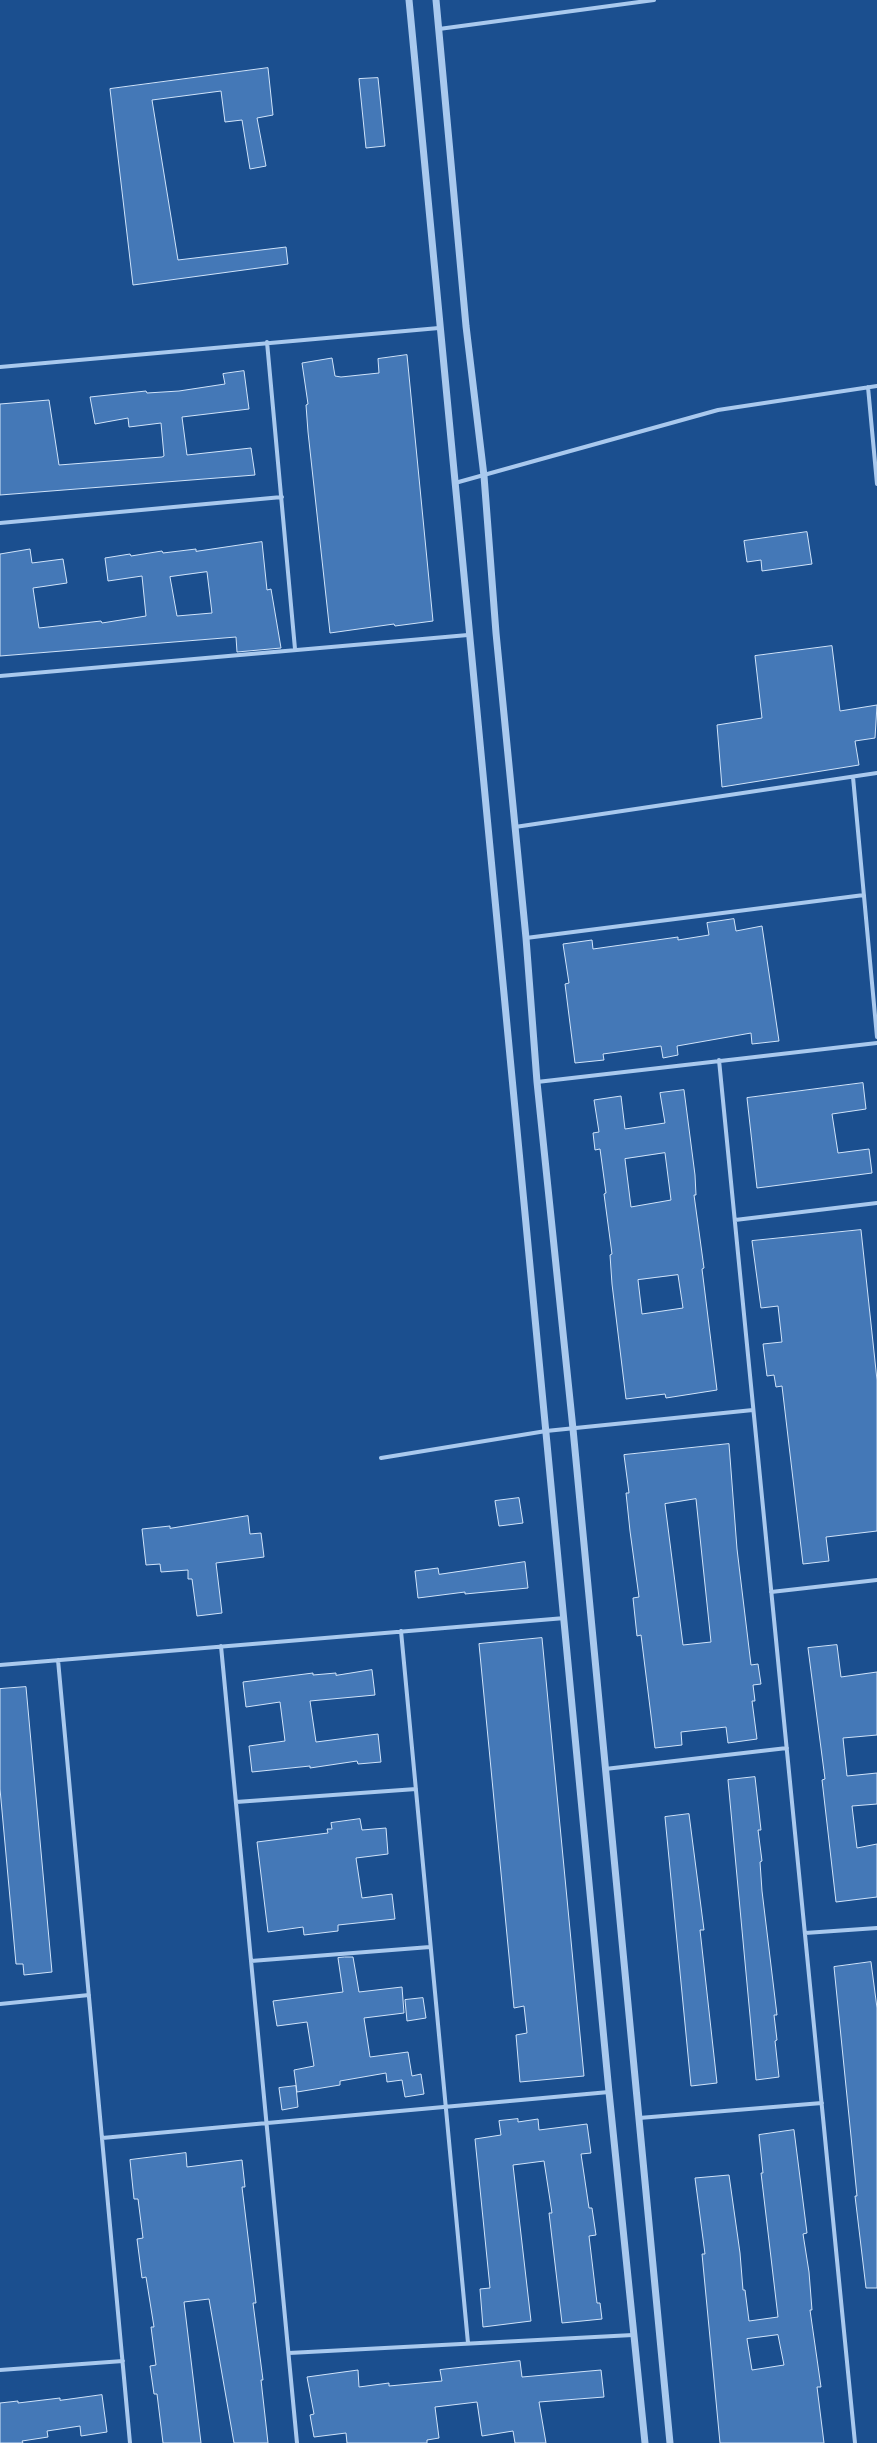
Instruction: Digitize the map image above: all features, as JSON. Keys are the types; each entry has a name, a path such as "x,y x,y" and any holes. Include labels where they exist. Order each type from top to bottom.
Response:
{"street":[{"path":"409,0 468,635 565,1618 609,2092 633,2335 646,2443"},
{"path":"436,0 466,326 484,476 496,632 526,938 537,1082 573,1428 670,2443"},
{"path":"439,29 621,2 654,0"},
{"path":"0,367 267,342 439,328"},
{"path":"267,342 296,649"},
{"path":"454,484 718,410 877,386"},
{"path":"868,387 877,484"},
{"path":"0,523 282,497"},
{"path":"0,676 468,635"},
{"path":"515,827 877,773"},
{"path":"853,777 877,1037"},
{"path":"526,938 864,895"},
{"path":"537,1082 877,1043"},
{"path":"719,1060 855,2443"},
{"path":"735,1220 877,1203"},
{"path":"381,1458 546,1431 753,1410"},
{"path":"771,1592 877,1580"},
{"path":"0,1665 401,1630 565,1618"},
{"path":"401,1630 468,2344"},
{"path":"221,1646 298,2443"},
{"path":"58,1660 130,2443"},
{"path":"605,1769 787,1748"},
{"path":"236,1802 416,1789"},
{"path":"805,1933 877,1928"},
{"path":"251,1961 430,1947"},
{"path":"0,2004 89,1995"},
{"path":"102,2138 609,2092"},
{"path":"639,2118 822,2103"},
{"path":"289,2353 633,2335"},
{"path":"0,2370 123,2361"}],"building":[{"path":"268,68 273,115 257,118 266,166 250,169 242,120 225,122 221,91 152,100 178,260 286,247 288,264 133,285 110,89"},
{"path":"378,78 385,146 366,148 359,79"},
{"path":"407,355 433,621 395,626 394,624 330,633 308,432 306,405 308,404 302,363 332,358 335,376 341,377 379,373 378,359"},
{"path":"244,371 249,409 182,417 187,455 251,448 255,475 0,495 0,404 49,400 59,465 162,457 164,456 161,423 129,427 128,418 95,424 90,397 146,391 147,393 179,391 225,384 223,374"},
{"path":"807,532 812,564 762,571 761,560 747,562 744,541"},
{"path":"262,542 267,590 271,589 281,648 237,652 236,637 0,656 0,554 30,549 32,563 63,559 67,583 33,588 39,628 101,621 102,623 146,616 142,576 108,581 105,558 162,551 163,553 196,549 196,551","holes":["207,572 212,613 177,616 170,577"]},
{"path":"832,646 840,711 877,705 875,738 855,741 859,765 722,787 717,725 762,718 755,656"},
{"path":"734,919 736,931 762,926 779,1041 752,1044 751,1033 677,1046 678,1055 663,1058 661,1046 603,1054 604,1060 575,1063 565,984 569,983 563,944 592,940 593,949 678,937 678,940 709,935 707,923"},
{"path":"863,1083 866,1109 832,1114 838,1153 869,1149 872,1173 757,1188 747,1098"},
{"path":"684,1090 695,1175 696,1195 694,1195 704,1268 702,1269 717,1390 666,1398 665,1394 626,1399 612,1284 610,1255 612,1254 604,1194 606,1193 600,1149 595,1150 593,1133 599,1132 594,1100 621,1096 625,1129 665,1123 660,1093","holes":["665,1153 671,1200 631,1207 625,1159","678,1275 683,1308 642,1314 638,1280"]},
{"path":"861,1230 877,1380 877,1531 826,1537 829,1561 803,1564 782,1386 776,1387 774,1375 767,1376 763,1344 782,1342 778,1306 761,1308 752,1241"},
{"path":"729,1444 737,1549 751,1665 758,1664 761,1684 753,1685 755,1701 752,1701 757,1739 728,1743 726,1727 681,1732 682,1745 655,1748 641,1635 637,1636 633,1598 639,1597 630,1531 626,1493 629,1493 624,1455","holes":["696,1499 711,1642 683,1645 665,1504"]},
{"path":"519,1498 523,1523 499,1526 495,1501"},
{"path":"248,1516 250,1534 261,1533 264,1557 216,1563 222,1613 197,1616 192,1579 188,1579 188,1570 161,1572 160,1564 146,1565 142,1529 170,1526 170,1528"},
{"path":"525,1562 528,1588 465,1594 465,1592 418,1598 415,1571 438,1568 439,1574"},
{"path":"542,1638 584,2076 520,2082 516,2035 527,2033 524,2006 514,2008 479,1644"},
{"path":"837,1645 841,1677 877,1672 877,1735 843,1738 847,1776 877,1773 877,1804 852,1806 857,1848 877,1844 877,1897 836,1902 822,1780 825,1779 808,1648"},
{"path":"372,1670 375,1695 310,1701 316,1742 378,1734 381,1762 358,1764 357,1761 310,1768 310,1766 252,1772 249,1746 285,1741 280,1702 246,1707 243,1682 313,1673 313,1675 336,1673 336,1675"},
{"path":"26,1687 52,1972 24,1975 23,1964 16,1964 0,1789 0,1689"},
{"path":"755,1777 761,1830 758,1830 762,1861 760,1862 762,1891 777,2015 774,2015 779,2077 756,2080 728,1780"},
{"path":"689,1814 704,1930 700,1930 717,2083 691,2086 665,1817"},
{"path":"360,1819 362,1830 386,1828 388,1854 356,1858 362,1898 392,1894 395,1919 338,1925 338,1931 304,1935 303,1927 268,1932 257,1842 328,1833 327,1829 332,1829 331,1823"},
{"path":"353,1957 359,1992 402,1987 404,2013 364,2018 370,2057 408,2052 412,2076 421,2074 424,2094 405,2097 402,2080 387,2082 386,2073 340,2081 340,2085 297,2092 294,2070 314,2066 307,2022 277,2026 273,2001 343,1992 338,1958"},
{"path":"871,1962 877,2008 877,2288 866,2288 855,2196 857,2196 834,1967"},
{"path":"423,1998 426,2018 407,2021 405,2000"},
{"path":"296,2086 298,2107 282,2110 279,2088"},
{"path":"518,2119 518,2122 538,2119 539,2130 587,2124 591,2153 581,2154 589,2208 592,2208 596,2235 589,2236 597,2303 600,2303 602,2319 562,2323 549,2213 552,2213 544,2161 513,2165 531,2321 483,2327 480,2289 490,2288 475,2139 501,2135 499,2121"},
{"path":"794,2130 807,2233 803,2234 809,2272 812,2310 810,2310 821,2387 817,2387 824,2443 720,2443 702,2254 705,2254 695,2178 729,2175 740,2253 743,2290 745,2290 749,2321 778,2317 761,2173 763,2173 759,2135","holes":["778,2335 784,2365 752,2370 747,2339"]},
{"path":"186,2153 187,2167 242,2160 245,2187 242,2187 256,2303 253,2303 263,2380 261,2380 268,2443 234,2443 209,2299 184,2302 201,2443 163,2443 157,2394 154,2394 150,2366 156,2365 151,2327 154,2327 146,2277 142,2278 137,2239 143,2238 138,2199 134,2199 130,2160"},
{"path":"520,2361 522,2377 601,2370 604,2397 539,2402 546,2443 515,2443 513,2431 482,2436 477,2402 435,2407 439,2438 427,2440 427,2443 347,2443 346,2433 314,2437 310,2415 314,2414 307,2377 358,2370 359,2387 389,2383 389,2386 442,2381 440,2370"},
{"path":"102,2395 107,2432 81,2436 80,2426 47,2431 48,2437 22,2441 23,2443 0,2443 0,2403 18,2401 18,2403 60,2398 60,2400"}]}
